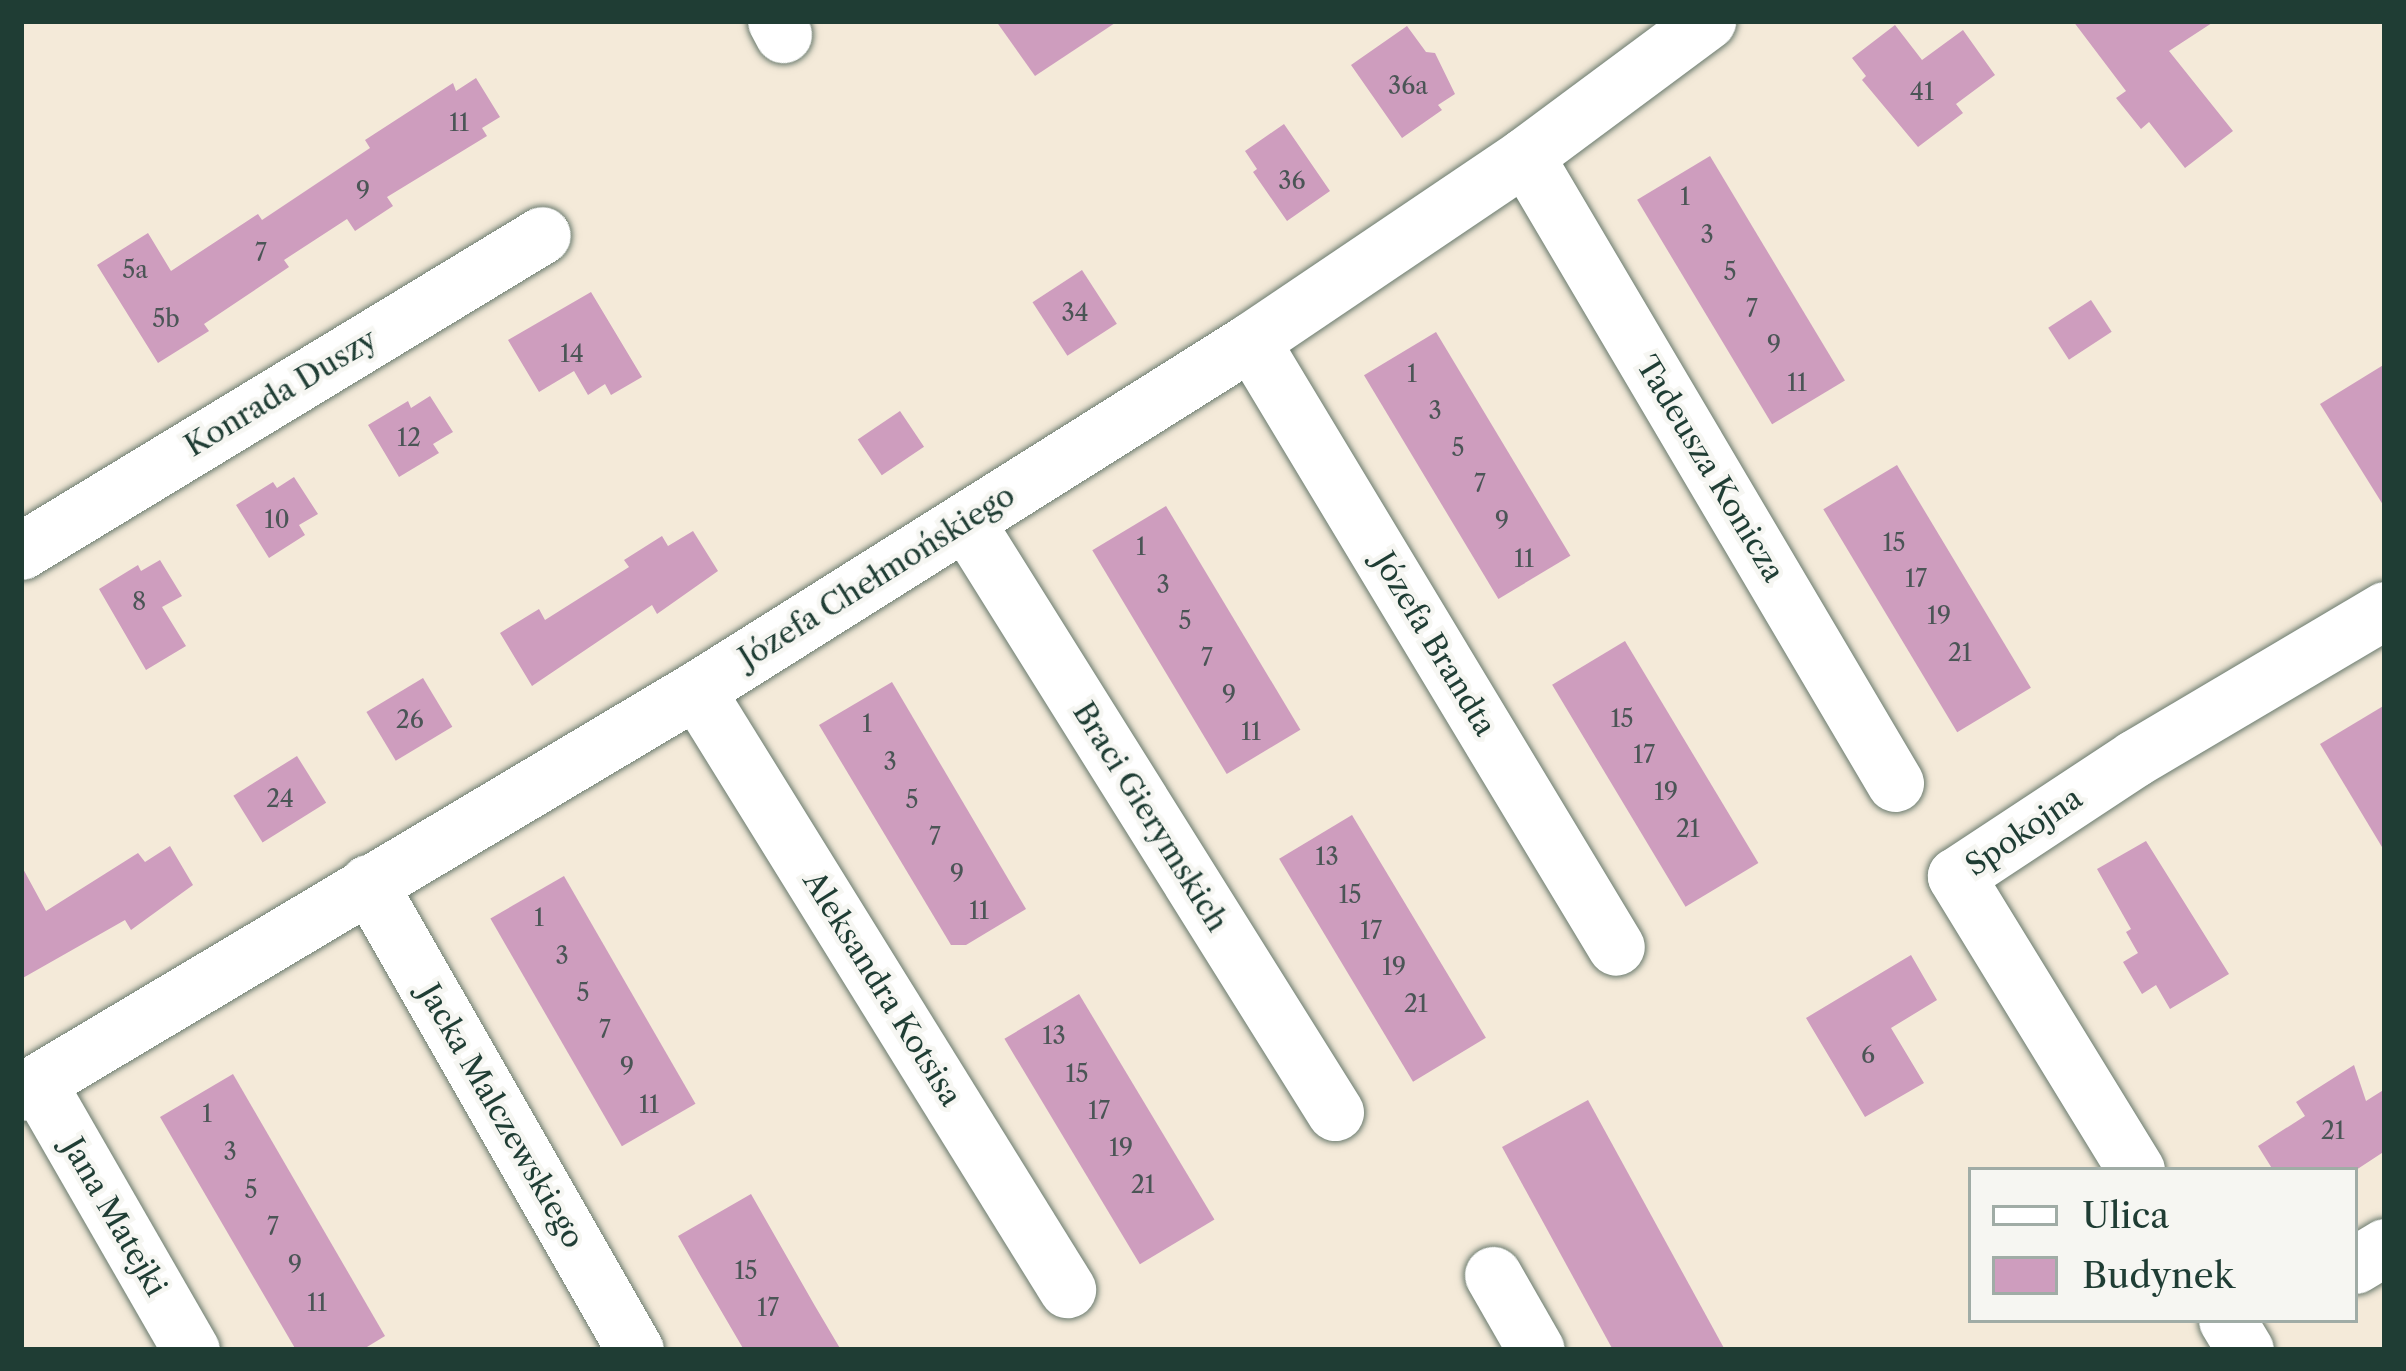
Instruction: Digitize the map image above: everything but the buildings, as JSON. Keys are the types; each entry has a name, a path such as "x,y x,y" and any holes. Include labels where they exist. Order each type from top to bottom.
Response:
{"street":[{"name":"Józefa Chełmońskiego","path":"30,1088 696,690 1251,341 1525,156 1707,21"},
{"name":"Tadeusza Konicza","path":"1525,156 1895,783"},
{"name":"Konrada Duszy","path":"21,551 542,235"},
{"name":"Józefa Brandta","path":"1251,341 1616,947"},
{"name":"Braci Gierymskich","path":"966,522 1334,1112"},
{"name":"Spokojna","path":"2134,1167 1956,876 2135,758 2385,610"},
{"name":"Aleksandra Kotsisa","path":"696,690 1067,1289"},
{"name":"Jacka Malczewskiego","path":"368,883 635,1350"},
{"name":"Jana Matejki","path":"30,1088 191,1350"},
{"path":"2358,1263 2385,1247"},
{"path":"1493,1275 1536,1350"}]}
